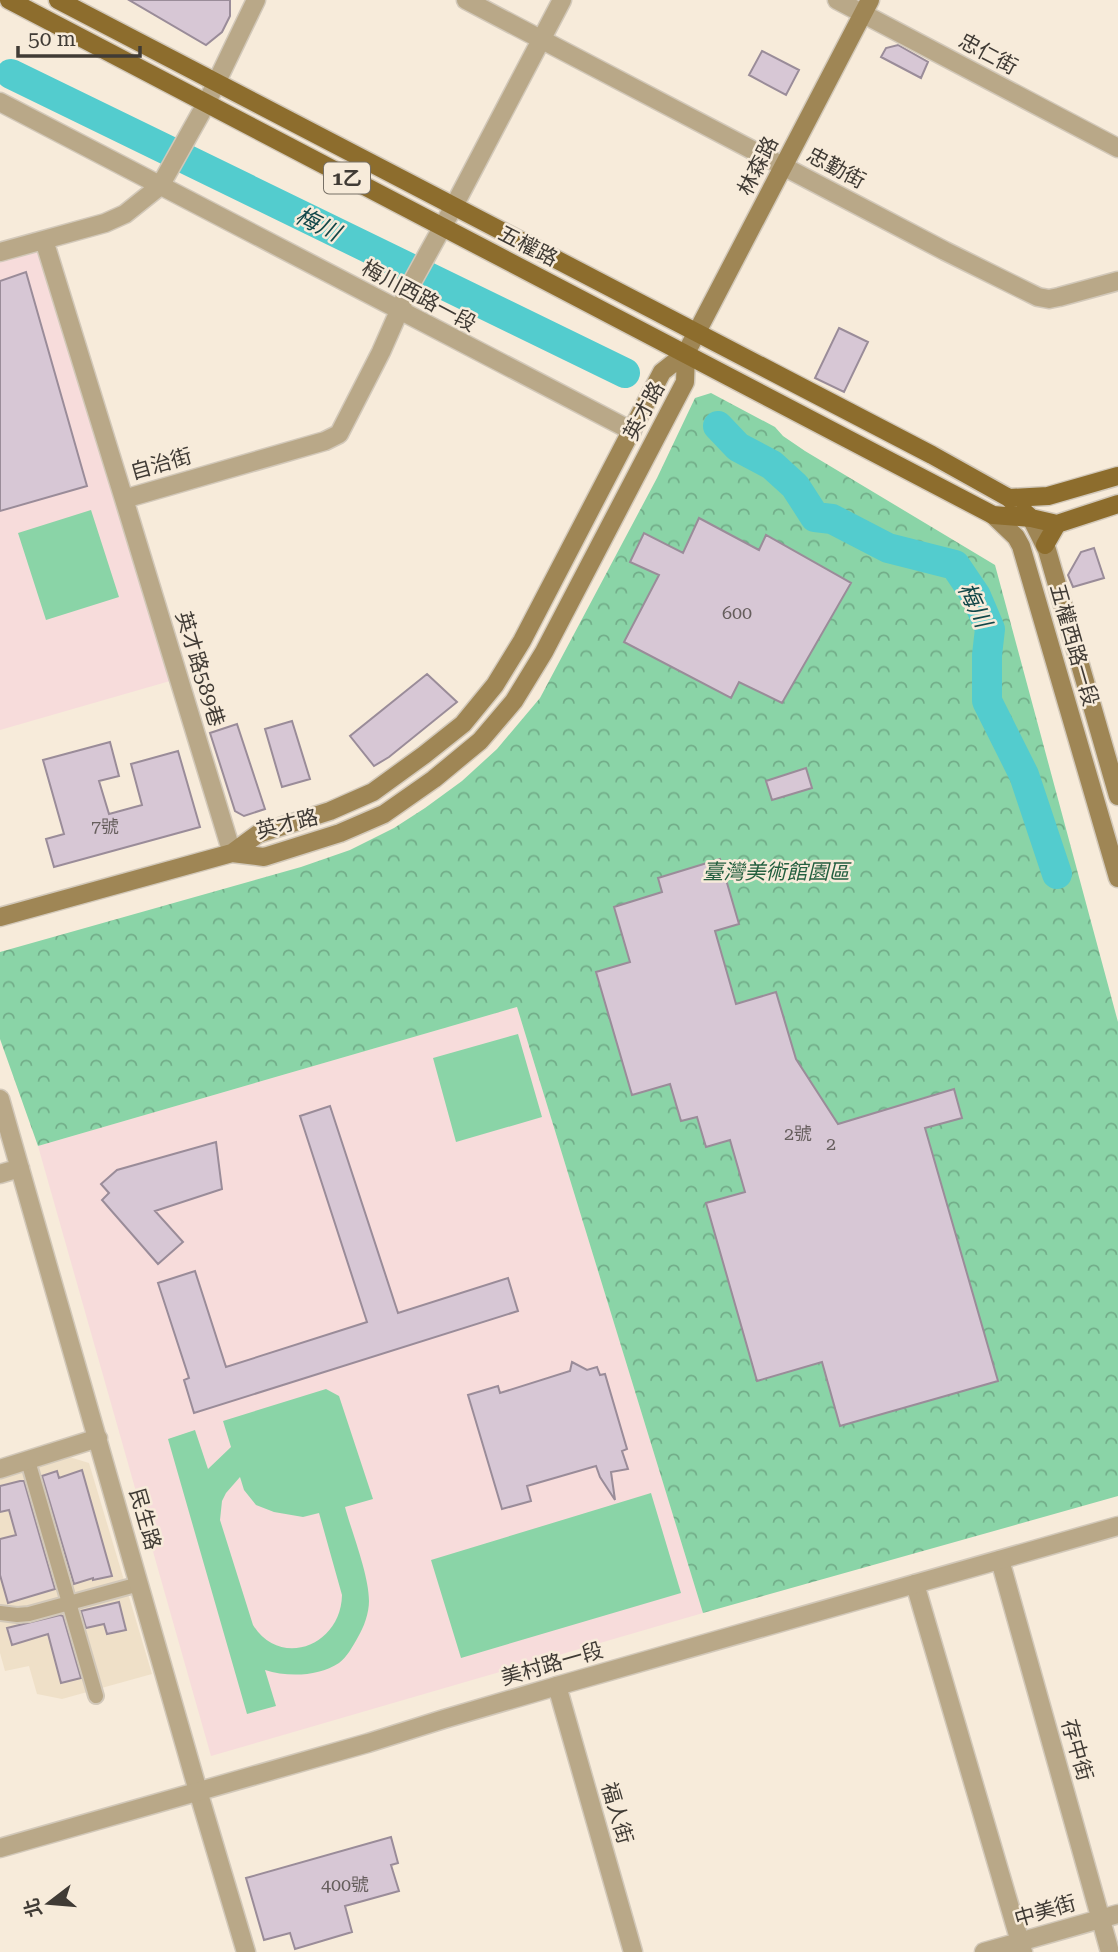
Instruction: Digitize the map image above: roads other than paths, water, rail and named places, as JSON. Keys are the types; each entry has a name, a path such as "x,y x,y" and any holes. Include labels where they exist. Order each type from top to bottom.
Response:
{"main road":[{"name":"五權路","path":"9,0 993,515 1057,524 1118,504"},
{"name":"五權路","path":"58,0 932,455 1009,498 1031,519"},
{"name":"林森路","path":"686,353 867,7"},
{"name":"英才路","path":"0,917 232,853 258,834 330,811 373,792 463,724 495,685 522,641 663,372 686,353"},
{"name":"英才路","path":"232,853 264,857 341,833 384,814 434,779 480,741 514,701 544,652 685,382 686,353"},
{"path":"1009,498 1048,496 1118,476"},
{"path":"1021,546 1031,519 1048,496"},
{"name":"五權西路一段","path":"993,515 1016,537 1021,546 1118,878"},
{"name":"五權西路一段","path":"1031,519 1045,545 1118,796"},
{"path":"1045,545 1057,524"}],"street":[{"path":"0,252 105,223 125,214 160,186 206,104 256,0"},
{"name":"忠勤街","path":"466,0 1038,297 1049,299 1118,281"},
{"path":"442,227 562,0"},
{"name":"忠仁街","path":"837,0 867,7 1118,148"},
{"name":"梅川西路一段","path":"0,102 632,432"},
{"name":"自治街","path":"44,240 124,499 325,441 339,434 442,227"},
{"name":"英才路589巷","path":"124,499 232,853"},
{"name":"民生路","path":"0,1099 246,1952"},
{"path":"0,1174 20,1168"},
{"path":"0,1469 98,1438"},
{"path":"28,1461 96,1696"},
{"name":"美村路一段","path":"0,1848 1118,1527"},
{"name":"存中街","path":"1000,1560 1110,1916 1110,1952"},
{"path":"0,1613 29,1614 139,1584"},
{"path":"915,1584 1022,1947"},
{"name":"福人街","path":"557,1686 633,1952"},
{"name":"中美街","path":"985,1952 1022,1947 1110,1916"}],"waterway":[{"name":"梅川","path":"11,74 625,373"},
{"name":"梅川","path":"718,426 738,447 772,465 795,486 815,517 832,519 888,548 955,565 976,596 990,629 987,701 1024,775 1057,874"}],"park label":[{"name":"臺灣美術館園區","path":"776,872"}]}
